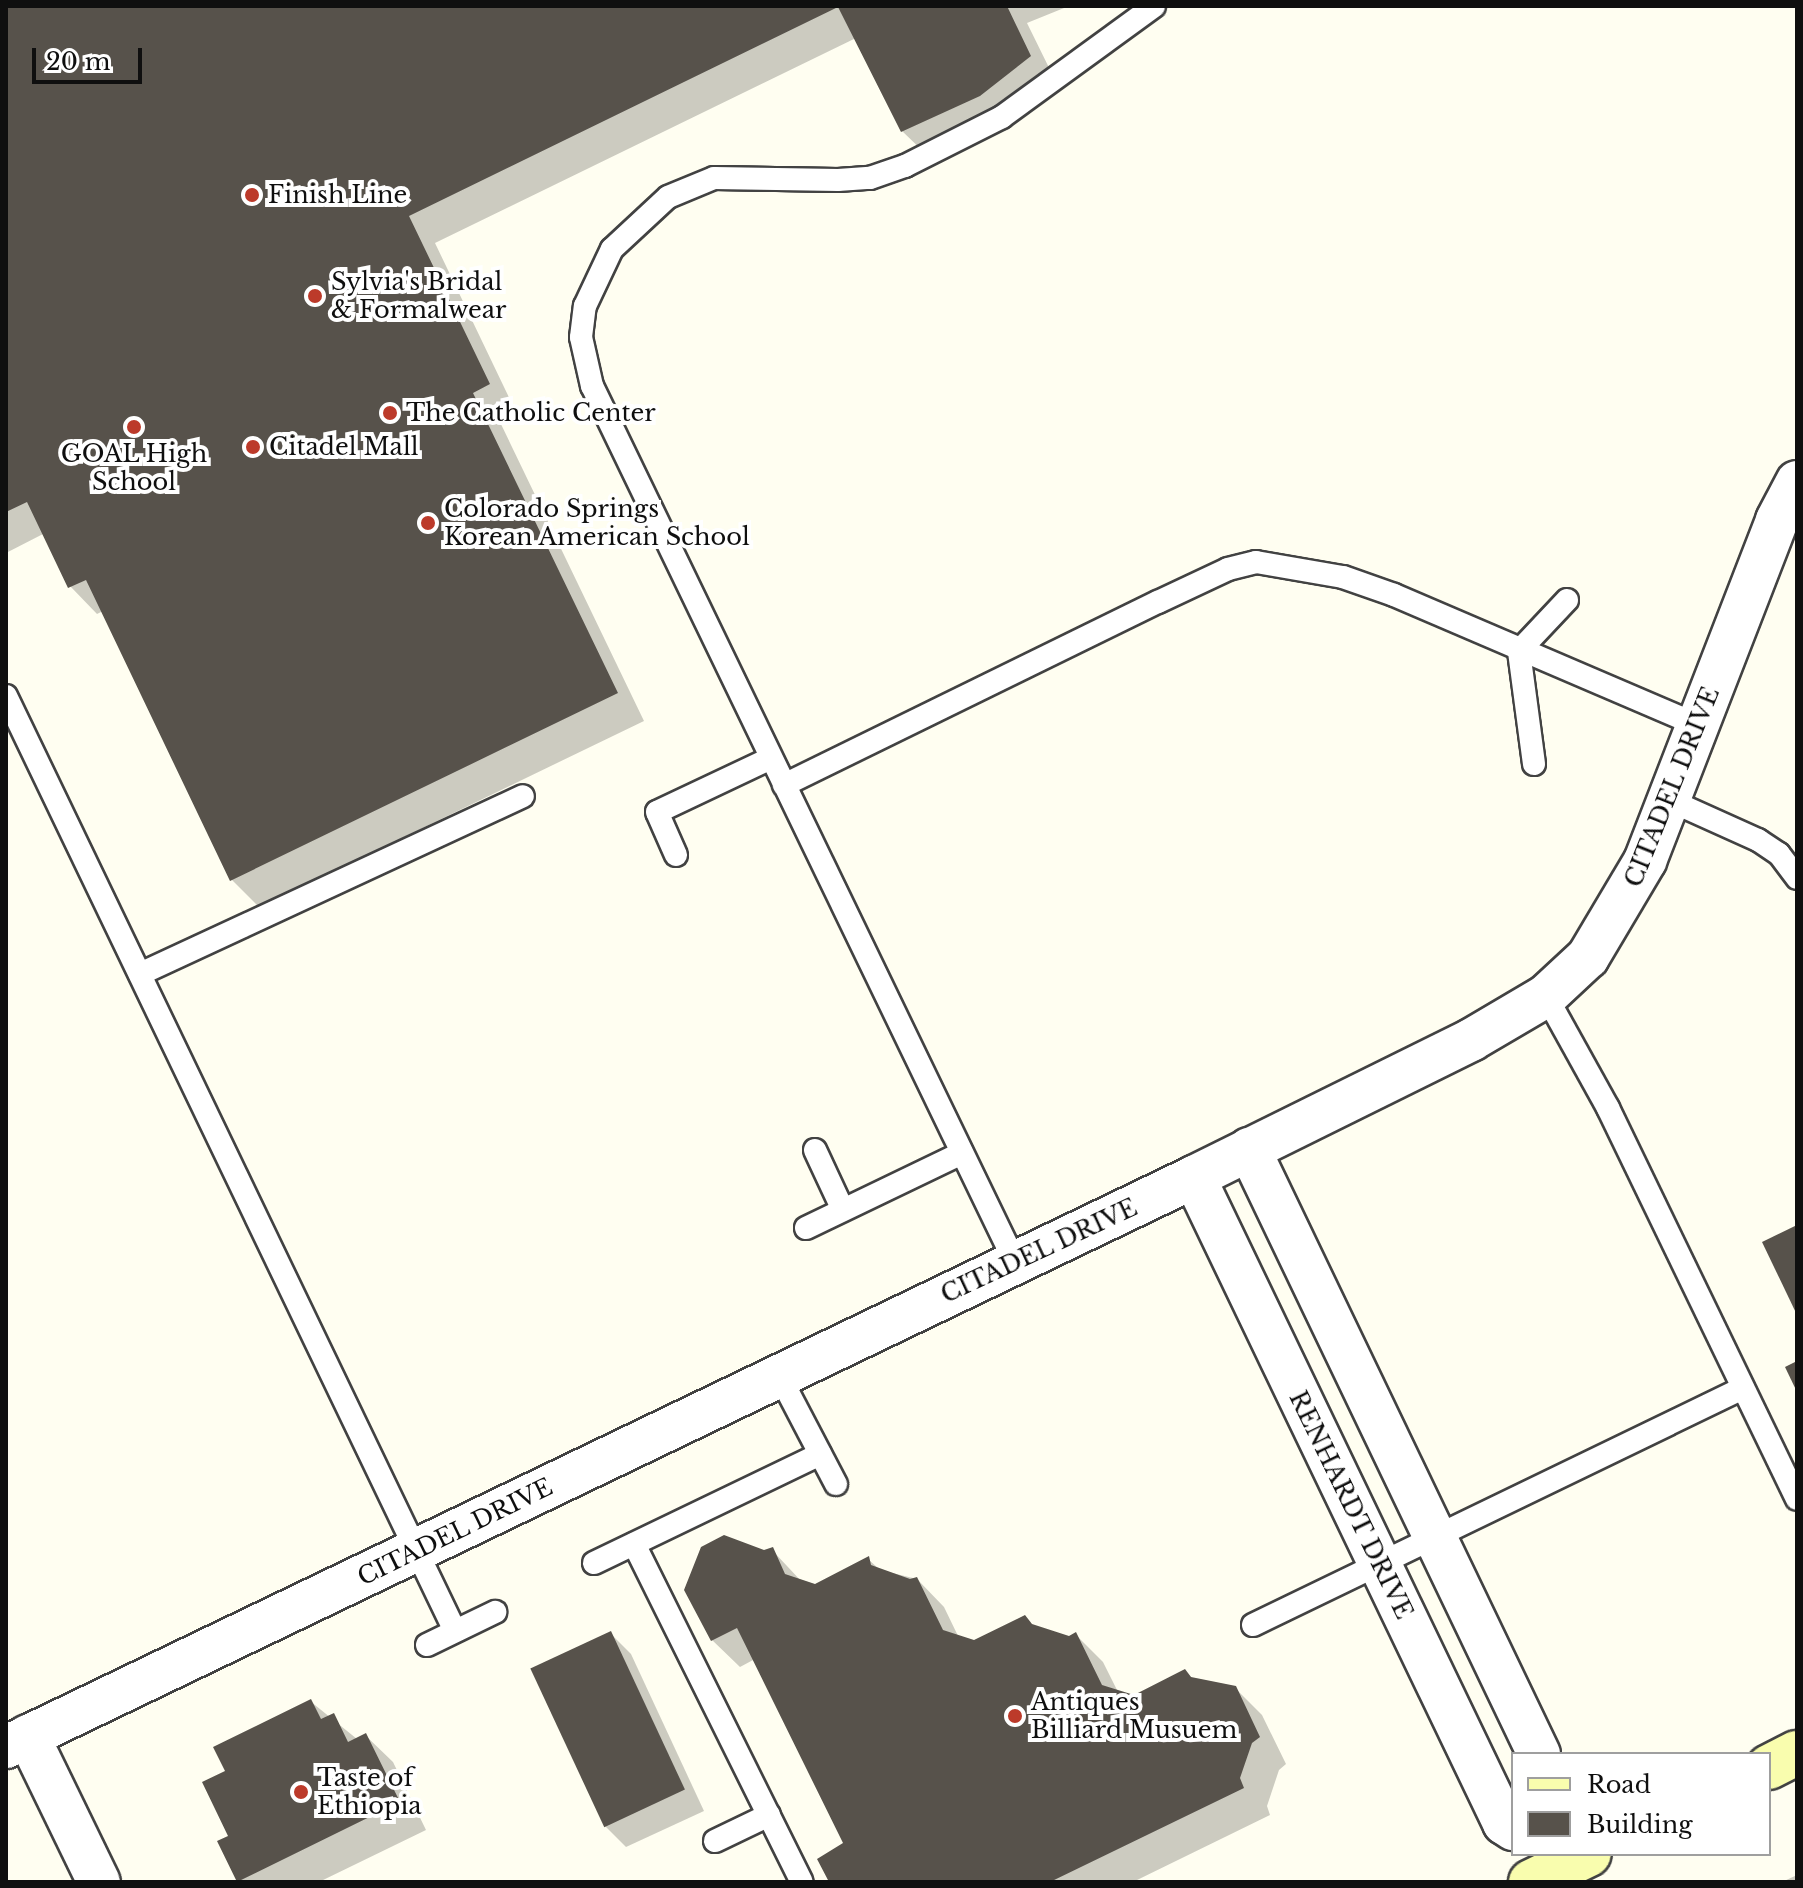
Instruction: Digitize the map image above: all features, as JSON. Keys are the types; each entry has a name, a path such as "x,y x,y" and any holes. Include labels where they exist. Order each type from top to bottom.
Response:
{"main road":[{"path":"1771,1766 1797,1753"}],"street":[{"name":"CITADEL DRIVE","path":"17,1742 1194,1177 1471,1040 1546,996 1588,957 1622,909 1669,800 1777,520 1797,482"},
{"path":"1249,1149 1538,1752"},
{"name":"RENHARDT DRIVE","path":"1194,1177 1504,1823 1511,1828"},
{"path":"17,1742 99,1882"}],"lane":[{"path":"1015,1262 592,386 581,337 585,306 612,249 668,197 714,178 860,179 905,166 1002,117 1154,6"},
{"path":"784,785 1158,602 1228,569 1256,562 1343,577 1698,725"},
{"path":"1519,651 1567,600"},
{"path":"1519,651 1534,764"},
{"path":"6,696 455,1631"},
{"path":"676,855 657,812 771,758"},
{"path":"140,974 523,796"},
{"path":"1669,800 1758,840 1779,854 1797,878"},
{"path":"1546,996 1608,1108 1797,1499"},
{"path":"815,1150 843,1210"},
{"path":"806,1228 962,1153"},
{"path":"779,1375 836,1484"},
{"path":"1253,1625 1743,1388"},
{"path":"594,1563 820,1454"},
{"path":"634,1544 802,1882"},
{"path":"427,1645 495,1612"},
{"path":"715,1841 769,1815"}],"building":[{"name":"Citadel Mall","path":"6,6 1007,6 1031,56 980,96 901,132 838,7 409,216 490,384 473,393 618,693 230,881 86,580 68,588 27,502 6,512"},
{"path":"1797,1225 1797,1315 1762,1242"},
{"path":"1797,1361 1797,1392 1785,1367"},
{"name":"Antiques Billiard Musuem","path":"724,1535 764,1550 773,1547 785,1574 815,1584 869,1556 871,1565 910,1579 917,1577 943,1630 974,1640 1025,1615 1032,1624 1069,1636 1076,1632 1102,1685 1134,1695 1185,1669 1191,1677 1236,1686 1260,1737 1252,1743 1240,1778 1244,1788 1050,1882 829,1882 817,1859 843,1843 737,1628 711,1641 684,1590 701,1547"},
{"path":"611,1631 685,1790 604,1827 530,1669"},
{"name":"Taste of Ethiopia","path":"311,1699 321,1719 334,1713 348,1742 366,1733 400,1802 237,1882 217,1841 228,1836 202,1782 225,1771 213,1747"}],"place":[{"name":"Finish Line","path":"252,195"},
{"name":"Sylvia's Bridal & Formalwear","path":"315,296"},
{"name":"The Catholic Center","path":"390,413"},
{"name":"GOAL High School","path":"134,427"},
{"name":"Citadel Mall","path":"253,447"},
{"name":"Colorado Springs Korean American School","path":"428,523"},
{"name":"Antiques Billiard Musuem","path":"1015,1716"},
{"name":"Taste of Ethiopia","path":"301,1792"}]}
